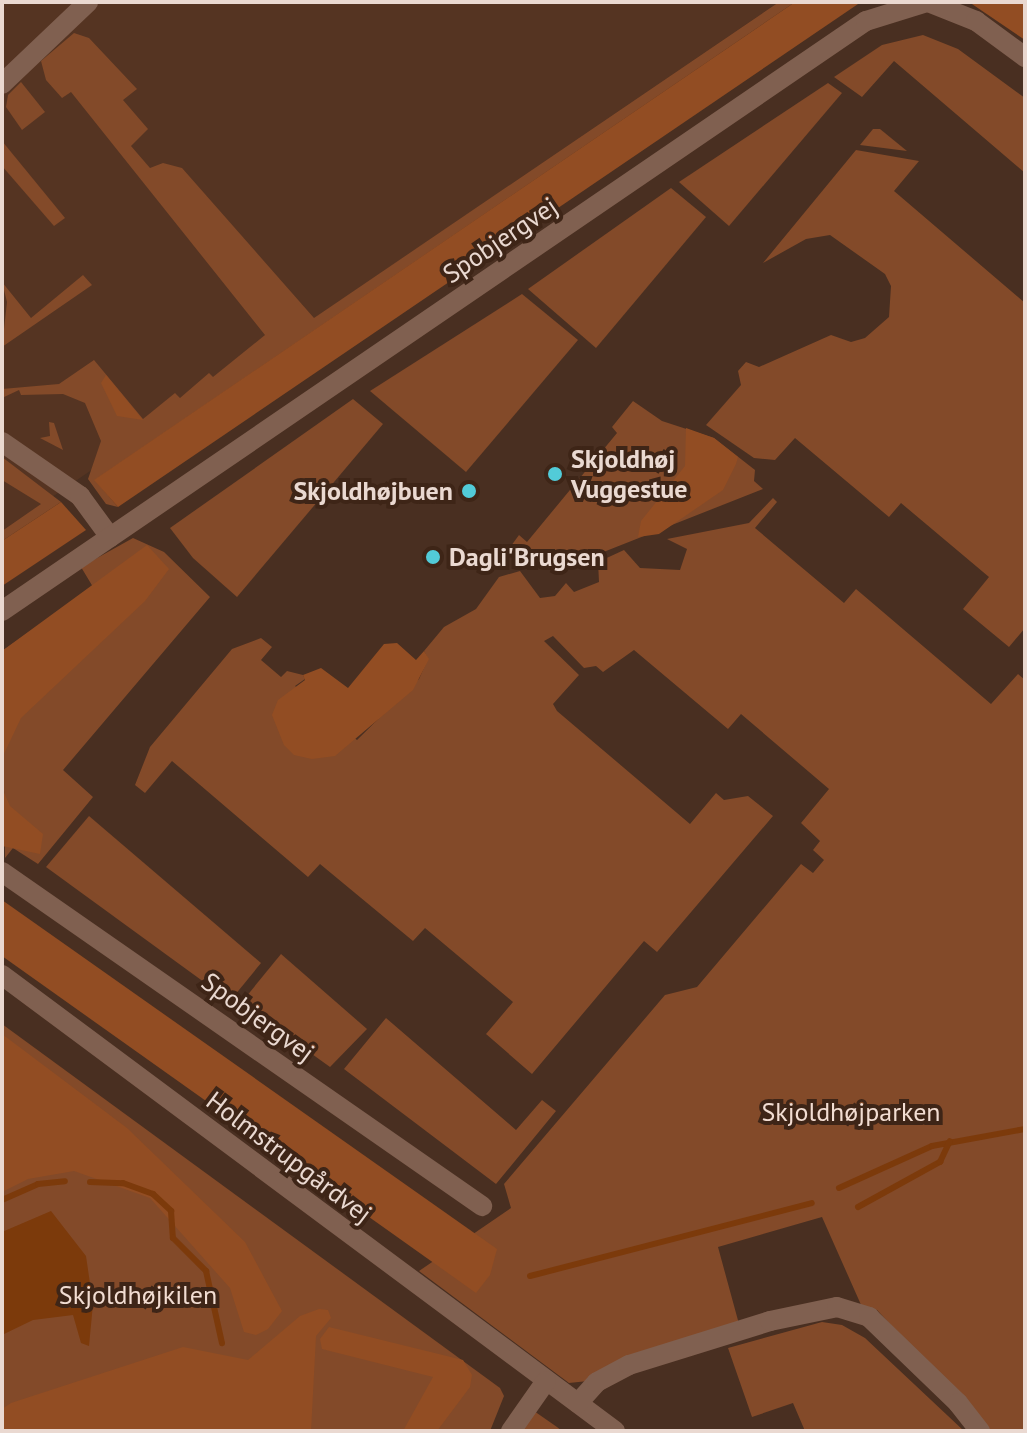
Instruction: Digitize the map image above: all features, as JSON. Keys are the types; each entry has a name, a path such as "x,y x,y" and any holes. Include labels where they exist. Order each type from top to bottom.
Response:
{"street":[{"path":"2,84 88,2"},
{"name":"Spobjergvej","path":"2,611 866,21 927,2 976,21 1025,57"},
{"path":"2,442 80,496 110,537"},
{"name":"Spobjergvej","path":"2,872 482,1206"},
{"name":"Holmstrupgårdvej","path":"2,975 615,1431"},
{"path":"578,1403 597,1382 629,1365 770,1321 837,1307 869,1317 958,1403 980,1431"},
{"path":"511,1431 546,1381"}],"shaded area":[{"path":"2,2 779,2 2,531"},
{"path":"795,2 861,2 118,507 94,480"},
{"path":"969,2 1025,2 1025,40"},
{"path":"106,375 143,420 117,416 101,383"},
{"path":"686,428 714,438 738,457 736,464 723,490 659,534 638,537 641,521 685,466"},
{"path":"61,502 86,530 2,586 2,541"},
{"path":"147,545 169,569 145,601 21,718 2,758 2,651"},
{"path":"397,643 416,660 424,651 429,659 413,690 335,756 312,759 294,755 284,745 272,715 278,700 305,680 303,675 321,668 348,688 384,644"},
{"path":"2,788 10,806 43,834 40,854 2,846"},
{"path":"2,900 497,1249 490,1275 476,1293 2,956"},
{"path":"2,1034 127,1128 245,1242 282,1311 268,1329 256,1335 244,1332 230,1288 150,1198 74,1171 28,1179 2,1192"},
{"path":"51,1211 86,1256 93,1304 89,1346 81,1343 73,1315 33,1320 2,1335 2,1232"},
{"path":"319,1309 328,1310 331,1318 316,1336 311,1431 2,1431 2,1409 11,1403 183,1347 248,1360 300,1316"},
{"path":"329,1327 463,1360 472,1375 470,1387 437,1431 403,1431 433,1377 322,1349 320,1339"}],"green space":[{"path":"779,2 795,2 95,480 118,507 106,504 88,479 101,441 85,403 63,394 21,395 19,390 2,398 2,389 59,384 94,360 143,419 175,393 180,398 209,373 213,377 265,335 71,92 62,98 46,80 41,61 74,33 89,38 137,89 123,100 148,129 131,146 150,168 163,163 182,168 314,318"},
{"path":"923,35 958,49 1025,98 1025,173 894,61 862,97 834,77 882,45"},
{"path":"21,82 45,112 22,130 6,107 8,95"},
{"path":"828,83 842,93 729,226 679,182"},
{"path":"873,129 880,129 907,151 860,145"},
{"path":"2,141 65,218 54,226 2,166"},
{"path":"856,150 919,161 894,191 1025,303 1025,628 1009,647 963,609 989,577 901,503 889,517 795,438 775,460 754,458 706,425 741,385 738,371 746,362 759,367 831,335 851,342 865,338 889,317 891,286 885,274 830,235 806,239 763,263"},
{"path":"671,188 706,217 596,348 528,289"},
{"path":"83,275 92,285 2,347 7,302 2,282 31,318"},
{"path":"522,294 578,340 466,472 370,391"},
{"path":"353,399 383,424 237,597 193,558 170,528"},
{"path":"633,401 662,421 714,438 755,470 754,481 763,489 563,568 553,570 523,556 511,546 519,535 527,542 617,433 612,427"},
{"path":"49,422 54,423 63,450 40,438 50,436"},
{"path":"2,457 61,502 2,541 2,531 41,504 2,480"},
{"name":"Skjoldhøjparken","path":"773,498 777,502 755,528 844,603 856,589 991,704 1018,674 1025,680 1025,1431 990,1431 877,1310 862,1307 822,1217 718,1247 739,1324 588,1381 569,1383 419,1271 511,1208 504,1184 665,995 697,987 801,864 813,873 824,860 813,850 820,841 801,823 829,789 741,714 728,729 634,650 603,672 596,666 584,668 553,636 544,641 579,675 553,704 557,711 690,824 716,793 724,800 748,796 773,816 657,952 644,941 532,1074 486,1034 513,1002 425,928 413,941 320,864 308,877 172,761 145,793 135,785 150,747 232,649 261,638 272,647 261,660 281,677 287,671 303,675 305,679 295,686 357,740 419,679 428,659 424,651 444,627 476,609 499,577 520,571 540,598 555,596 566,583 574,592 599,582 598,562 624,550 640,568 680,570 687,549 667,539 749,523"},
{"path":"133,538 164,552 210,597 63,770 93,797 38,864 13,848 5,858 2,651 93,587 81,567"},
{"path":"89,816 261,963 230,1001 46,867"},
{"path":"281,954 367,1029 330,1067 241,1003"},
{"path":"386,1018 516,1130 542,1100 556,1111 496,1184 344,1069"},
{"name":"Skjoldhøjkilen","path":"2,1024 500,1388 504,1396 490,1431 2,1431"},
{"path":"822,1322 842,1325 865,1338 964,1431 805,1431 793,1403 752,1417 728,1348"},
{"path":"534,1411 557,1427 562,1431 520,1431"}],"waterway":[{"path":"839,1188 932,1146 1025,1129"},
{"path":"858,1207 940,1162 950,1141"},
{"path":"2,1200 38,1184 65,1181"},
{"path":"90,1182 123,1183 153,1194 171,1211 173,1238 206,1271 222,1343"},
{"path":"530,1276 812,1203"}],"place":[{"name":"Skjoldhøj Vuggestue","path":"555,474"},
{"name":"Skjoldhøjbuen","path":"469,491"},
{"name":"Dagli'Brugsen","path":"433,557"}]}
